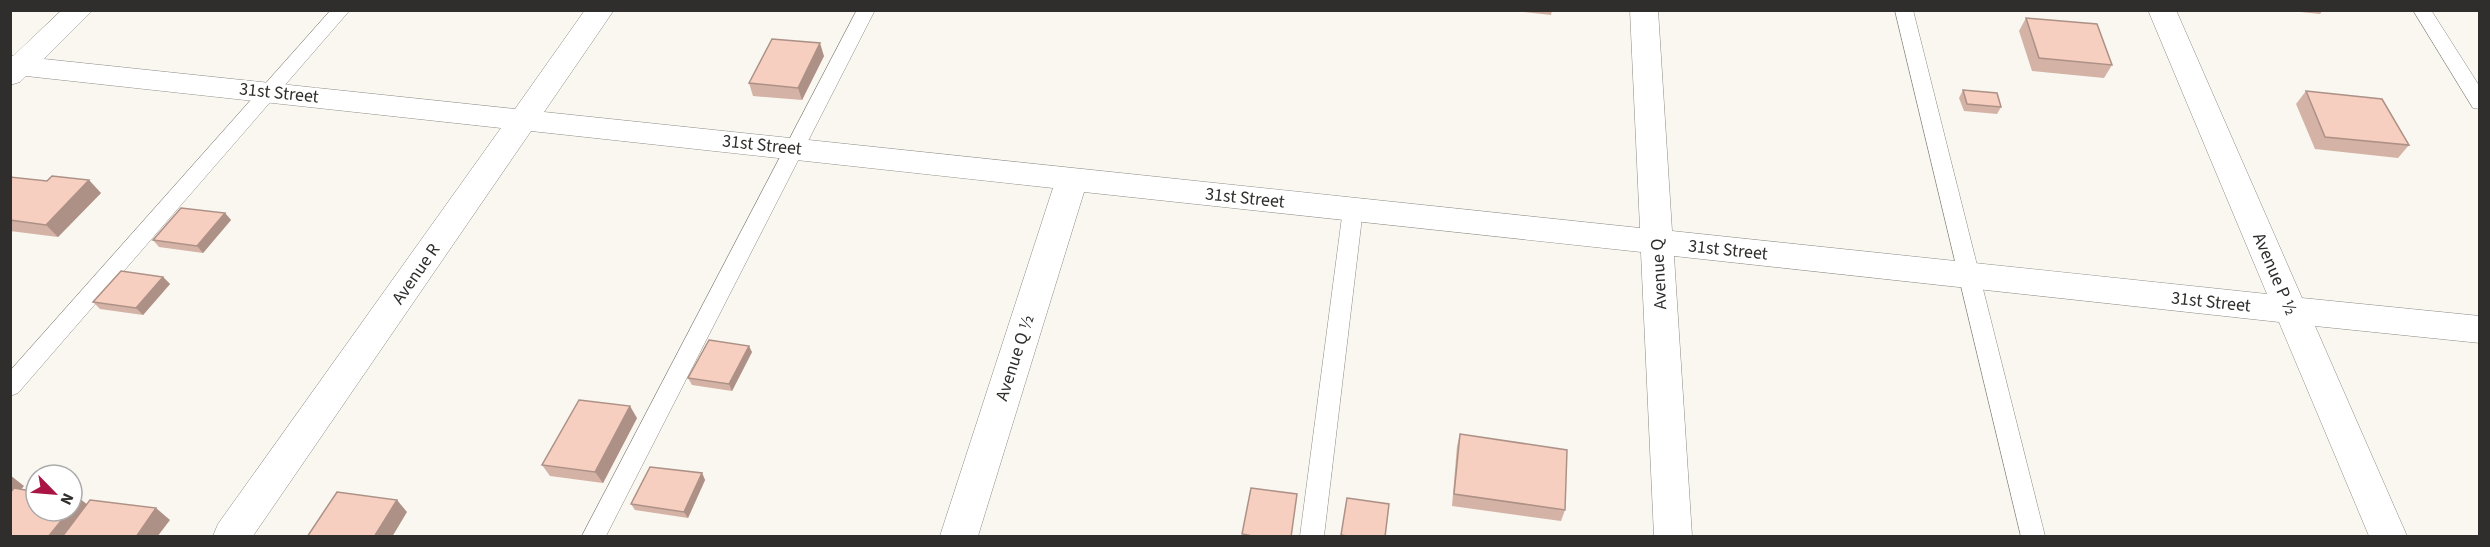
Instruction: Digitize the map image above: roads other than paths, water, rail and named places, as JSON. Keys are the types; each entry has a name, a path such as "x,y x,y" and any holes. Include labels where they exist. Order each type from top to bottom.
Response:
{"street":[{"path":"14,69 79,10"},
{"name":"Avenue R","path":"232,537 600,10"},
{"name":"Avenue Q","path":"1644,10 1673,537"},
{"name":"Avenue P ½","path":"2162,10 2388,537"},
{"name":"31st Street","path":"14,69 269,92 2480,330"},
{"name":"Avenue Q ½","path":"959,537 1072,179"}],"lane":[{"path":"10,387 341,10"},
{"path":"594,537 866,10"},
{"path":"1904,10 2033,537"},
{"path":"2422,10 2480,103"},
{"path":"1312,537 1353,209"}]}
